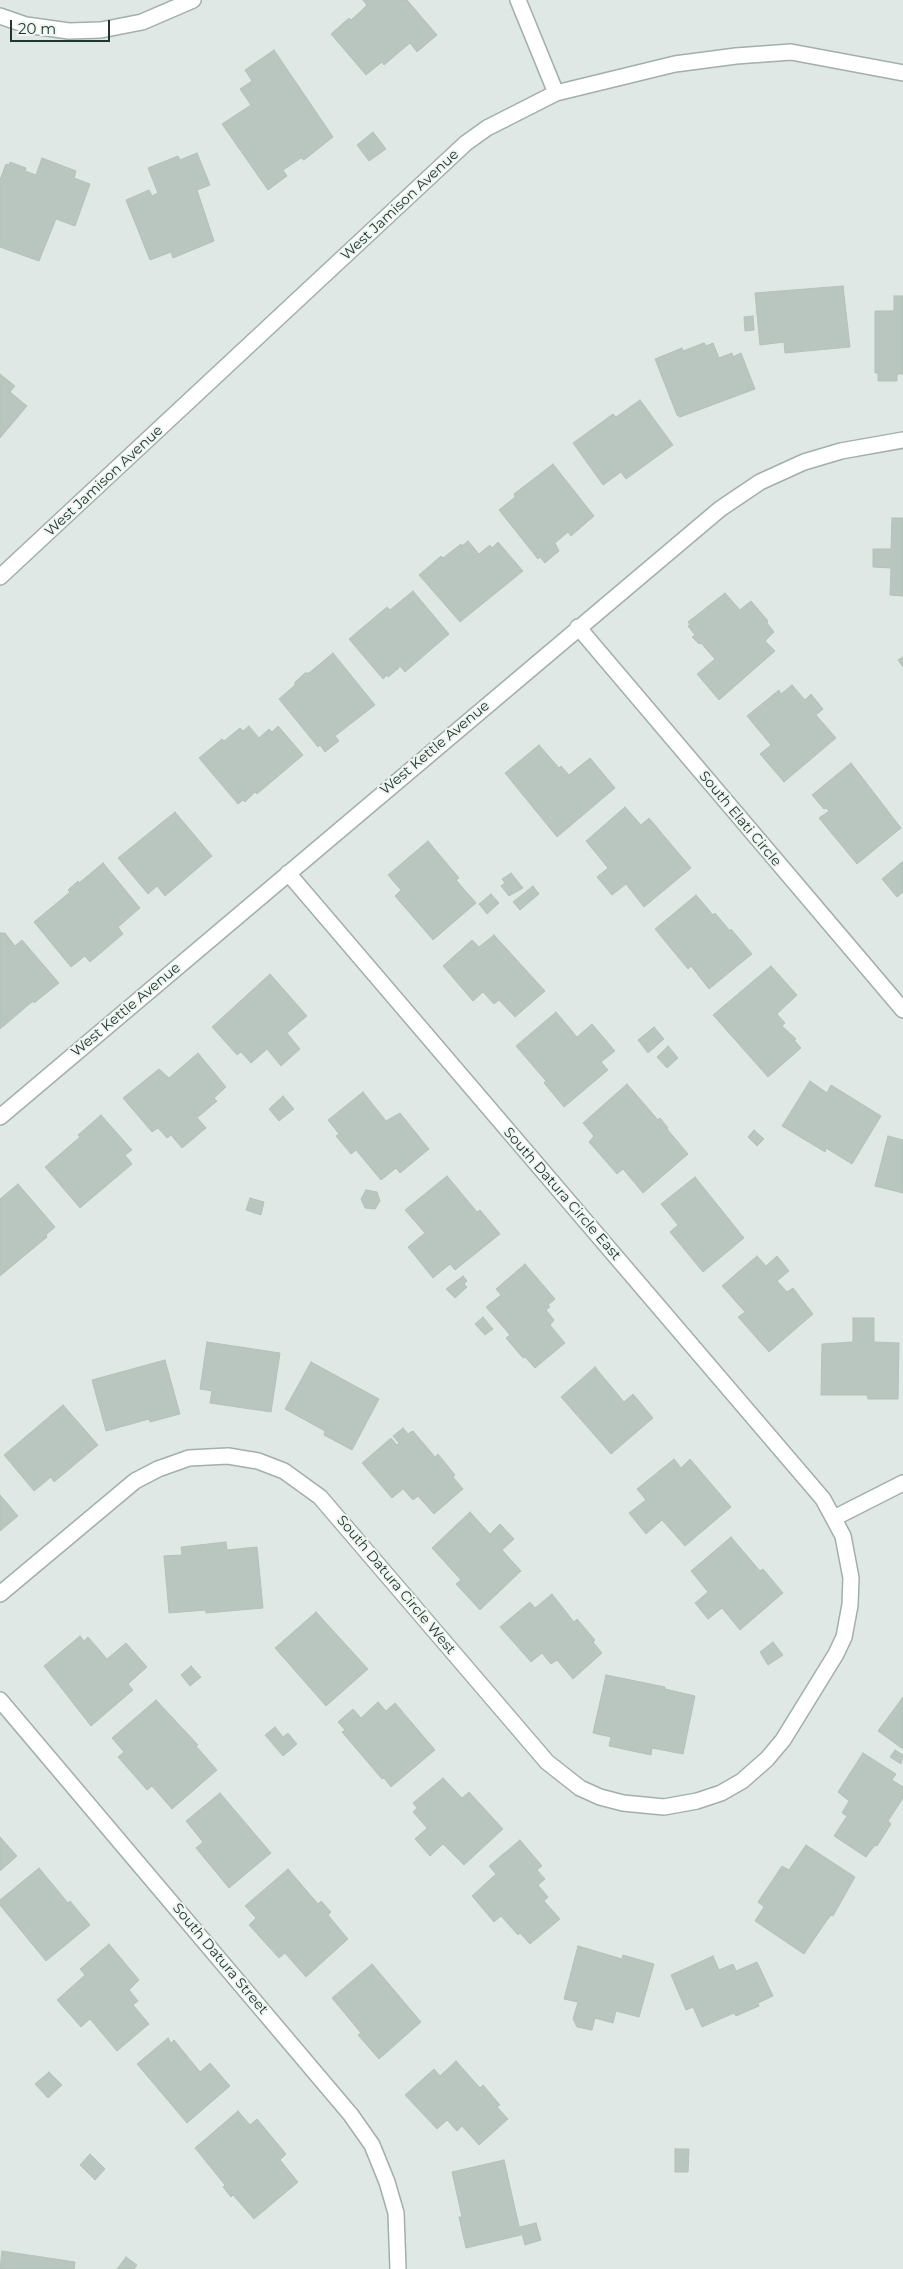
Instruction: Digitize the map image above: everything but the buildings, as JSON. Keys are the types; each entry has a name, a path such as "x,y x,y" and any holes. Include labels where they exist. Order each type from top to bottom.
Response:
{"street":[{"path":"0,16 26,25 69,31 100,30 142,22 193,0"},
{"path":"518,0 556,93"},
{"name":"West Jamison Avenue","path":"0,577 466,143 487,128 556,93 675,64 791,52 903,73"},
{"name":"West Kettle Avenue","path":"0,1118 578,627 720,509 760,482 821,456 903,440"},
{"name":"South Elati Circle","path":"578,627 903,1010"},
{"name":"South Datura Circle East","path":"288,873 823,1500 834,1518 843,1536 852,1578 850,1605 844,1637 836,1654 776,1748"},
{"name":"South Datura Circle West","path":"0,1594 135,1481 158,1469 189,1458 228,1456 258,1462 284,1471 320,1497 547,1762 580,1788 623,1804 664,1807 697,1801 721,1793 742,1781 776,1748"},
{"path":"834,1518 903,1483"},
{"name":"South Datura Street","path":"0,1700 351,2115 372,2145 387,2182 396,2213 398,2269"}]}
